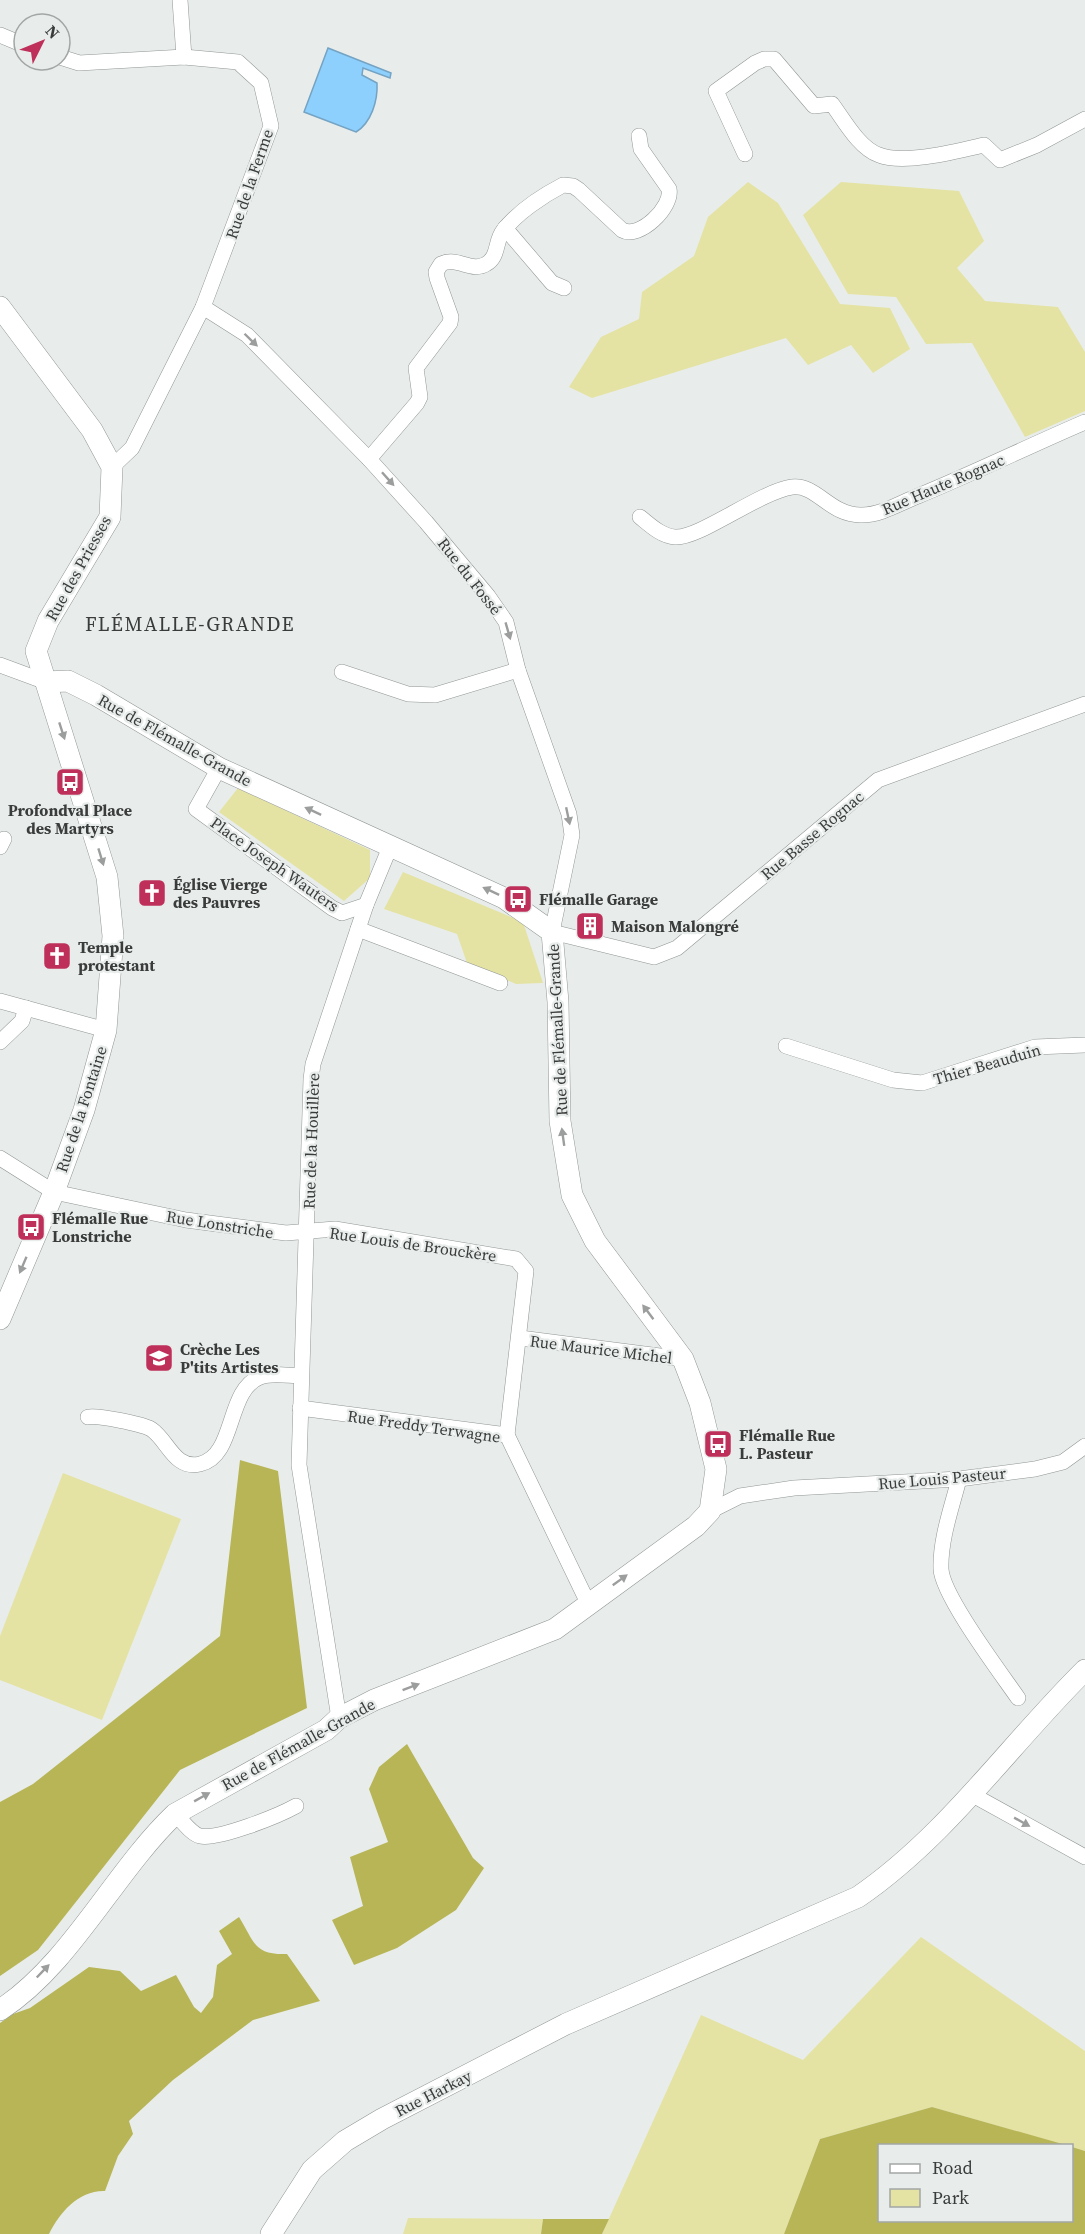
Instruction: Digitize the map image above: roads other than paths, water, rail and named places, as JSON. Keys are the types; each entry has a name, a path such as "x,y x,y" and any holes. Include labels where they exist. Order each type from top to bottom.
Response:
{"street":[{"path":"180,0 184,57"},
{"name":"Rue de la Ferme","path":"72,61 79,63 184,57 238,62 261,83 271,126 203,307 132,448 112,467"},
{"path":"745,154 716,91 764,59 774,58 814,106 832,104 860,140 878,155 903,158 984,145 1000,160 1037,146 1085,119"},
{"path":"369,459 417,403 420,397 416,368 450,323 451,317 437,278 438,268 450,260 475,267 486,264 492,259 498,238 505,228 545,196 568,185 579,190 622,230 638,231 667,206 671,196 669,189 641,149 639,136"},
{"path":"505,228 552,283 564,288"},
{"path":"0,307 92,430 112,467"},
{"name":"Rue du Fossé","path":"203,307 247,335 369,459 426,522 490,599 506,622 518,670 569,817 572,836 552,932"},
{"name":"Rue Haute Rognac","path":"640,517 663,534 684,537 743,506 793,487 811,490 828,505 840,511 868,515 938,488 1085,422"},
{"name":"Rue des Priesses","path":"46,682 36,651 48,621 110,517 112,467"},
{"path":"0,665 46,682"},
{"path":"342,672 408,694 435,695 518,670"},
{"name":"Rue de Flémalle-Grande","path":"46,682 68,681 87,690 219,768 504,898 552,932 558,1002 560,1121 572,1195 595,1241 683,1359 700,1403 716,1469 710,1511"},
{"name":"Rue de la Fontaine","path":"0,1319 54,1192 84,1110 106,1030 113,936 107,877 46,682"},
{"name":"Rue Basse Rognac","path":"552,932 654,957 677,948 878,780 1085,704"},
{"name":"Place Joseph Wauters","path":"219,768 196,809 332,908 342,913 366,905"},
{"name":"Rue de la Houillère","path":"339,1718 299,1465 301,1376 309,1233 313,1064 366,905 390,847"},
{"path":"358,929 500,983"},
{"path":"0,1001 106,1030"},
{"path":"0,1042 22,1021 26,1008"},
{"name":"Thier Beauduin","path":"786,1046 893,1080 922,1083 1035,1047 1085,1046"},
{"name":"Rue Lonstriche","path":"0,1158 54,1192 186,1220 286,1233 309,1233"},
{"name":"Rue Louis de Brouckère","path":"309,1233 335,1229 516,1259 526,1271 507,1436"},
{"name":"Rue Maurice Michel","path":"520,1338 683,1359"},
{"path":"88,1417 145,1426 158,1436 175,1457 185,1463 198,1465 217,1454 241,1396 251,1382 265,1376 301,1376"},
{"name":"Rue Freddy Terwagne","path":"300,1408 507,1436 588,1603"},
{"name":"Rue Louis Pasteur","path":"794,1488 959,1479 1053,1466 1085,1446"},
{"path":"959,1479 942,1555 943,1580 952,1599 1017,1698"},
{"name":"Rue de Flémalle-Grande","path":"0,2010 16,2000 67,1947 156,1832 175,1814 326,1730 339,1718 374,1700 555,1629 696,1526 710,1511 741,1496 794,1488"},
{"name":"Rue Harkay","path":"271,2234 312,2169 345,2141 382,2119 566,2024 858,1897 886,1878 971,1794 1085,1670"},
{"path":"971,1794 1085,1857"},
{"path":"175,1814 197,1835 209,1837 272,1818 296,1806"}],"water":[{"path":"328,48 391,73 390,78 363,68 362,75 377,83 376,97 370,117 356,132 304,112"}],"place":[{"name":"Profondval Place des Martyrs","path":"70,782"},
{"name":"Église Vierge des Pauvres","path":"152,893"},
{"name":"Flémalle Garage","path":"518,899"},
{"name":"Maison Malongré","path":"590,926"},
{"name":"Temple protestant","path":"57,956"},
{"name":"Flémalle Rue Lonstriche","path":"31,1227"},
{"name":"Crèche Les P'tits Artistes","path":"159,1358"},
{"name":"Flémalle Rue L. Pasteur","path":"718,1444"}],"district":[{"name":"FLÉMALLE-GRANDE","path":"190,624"}]}
